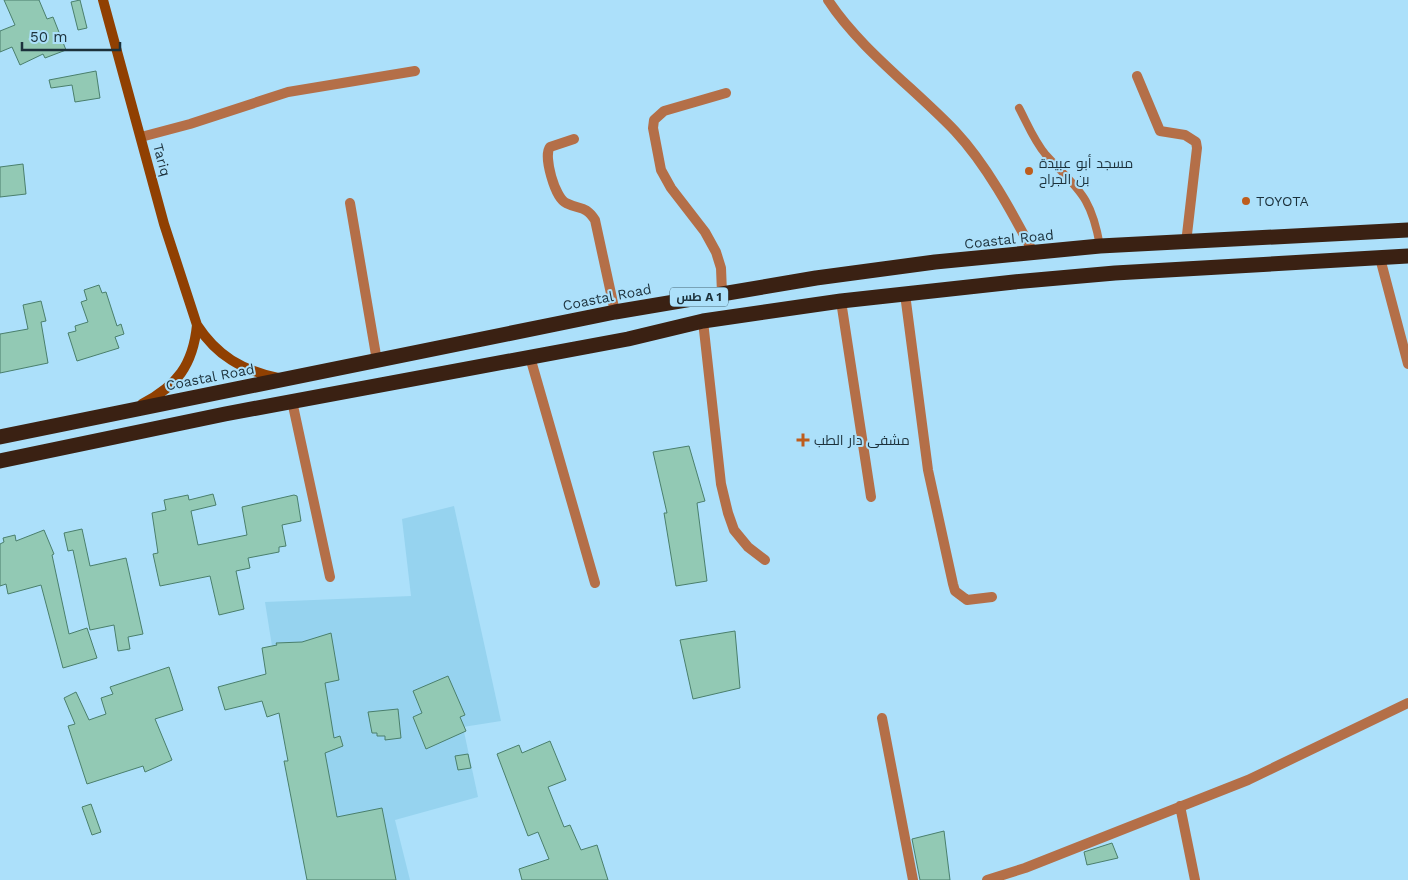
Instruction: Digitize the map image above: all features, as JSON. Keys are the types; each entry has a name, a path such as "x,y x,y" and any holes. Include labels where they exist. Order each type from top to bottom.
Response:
{"highway":[{"name":"Coastal Road","path":"0,437 615,312 722,293 935,262 1033,252 1100,246 1408,230"},
{"name":"طس A 1","path":"0,461 292,402 628,339 703,321 841,301 1115,274 1408,256"}],"main road":[{"name":"Tariq","path":"103,0 164,224 197,325"},
{"path":"197,325 218,352 231,362 246,370 283,379"},
{"path":"132,409 162,394 184,370 193,349 197,325"}],"street":[{"path":"828,0 850,30 956,133 1002,196 1033,252"},
{"path":"141,137 190,124 288,92 415,71"},
{"path":"1137,76 1160,131 1186,135 1196,142 1197,148 1186,243"},
{"path":"722,293 721,268 716,252 705,232 671,188 661,170 653,128 654,120 664,112 726,93"},
{"path":"574,139 550,147 547,157 559,196 565,203 582,207 590,212 595,220 615,312"},
{"path":"350,203 376,361"},
{"path":"1380,258 1408,364"},
{"path":"906,294 928,470 953,584 955,591 967,600 992,597"},
{"path":"841,301 871,497"},
{"path":"703,321 721,484 728,513 734,530 744,542 765,560"},
{"path":"530,357 595,583"},
{"path":"292,402 330,577"},
{"path":"987,880 1025,868 1248,780 1408,703"},
{"path":"882,718 913,880"},
{"path":"1180,806 1195,880"}],"lane":[{"path":"1019,108 1045,154 1082,192 1096,226 1100,246"}],"shaded area":[{"path":"454,506 501,721 463,727 478,797 395,820 410,880 309,880 265,602 411,596 402,519"}],"building":[{"path":"4,0 39,0 47,19 53,17 66,50 45,58 43,54 20,65 12,47 0,52 0,31 15,25"},
{"path":"80,0 87,28 78,30 71,2"},
{"path":"96,71 100,98 75,102 72,85 51,88 49,80"},
{"path":"23,164 26,194 0,197 0,167"},
{"path":"99,285 102,293 106,292 117,326 121,324 124,334 115,337 119,348 77,361 68,333 76,331 75,326 88,322 81,302 87,300 84,290"},
{"path":"41,301 46,321 41,322 48,363 0,373 0,334 28,329 23,305"},
{"path":"689,446 705,501 697,503 707,581 676,586 664,513 667,513 653,452"},
{"path":"213,494 216,505 191,511 198,545 247,535 242,507 294,495 297,496 301,521 282,525 286,546 279,547 279,552 248,558 250,568 236,571 244,609 219,615 210,576 160,586 153,554 158,553 152,513 166,510 164,500 188,495 189,500"},
{"path":"82,529 90,566 126,558 143,634 128,637 130,649 118,651 114,625 90,630 73,550 68,551 64,533"},
{"path":"44,530 54,554 52,555 69,634 87,628 97,658 63,668 41,585 8,594 6,584 0,586 0,544 4,542 3,538 15,535 16,541"},
{"path":"735,631 740,688 693,699 680,640"},
{"path":"331,633 339,680 325,683 334,738 340,736 343,746 325,753 337,817 382,808 396,880 307,880 284,761 288,761 279,713 267,717 262,701 225,710 218,687 266,674 262,648 277,645 276,643 302,642"},
{"path":"169,667 183,710 155,719 172,760 145,772 143,766 87,784 68,726 75,724 64,698 76,692 89,720 106,714 101,698 113,694 110,687"},
{"path":"448,676 465,715 460,717 466,731 426,749 413,717 422,713 413,691"},
{"path":"398,709 401,738 385,740 385,736 377,736 377,733 372,733 368,712"},
{"path":"550,741 566,780 548,787 564,827 570,825 581,850 597,845 608,880 522,880 519,869 549,859 538,832 528,836 497,754 519,745 522,753"},
{"path":"468,754 471,768 458,770 455,756"},
{"path":"91,804 101,832 92,835 82,807"},
{"path":"944,831 950,880 920,880 912,839"},
{"path":"1112,843 1118,858 1087,865 1084,852"}],"place":[{"name":"مسجد أبو عبيدة بن الجراح","path":"1029,171"},
{"name":"TOYOTA","path":"1246,201"},
{"name":"مشفى دار الطب","path":"803,440"}]}
